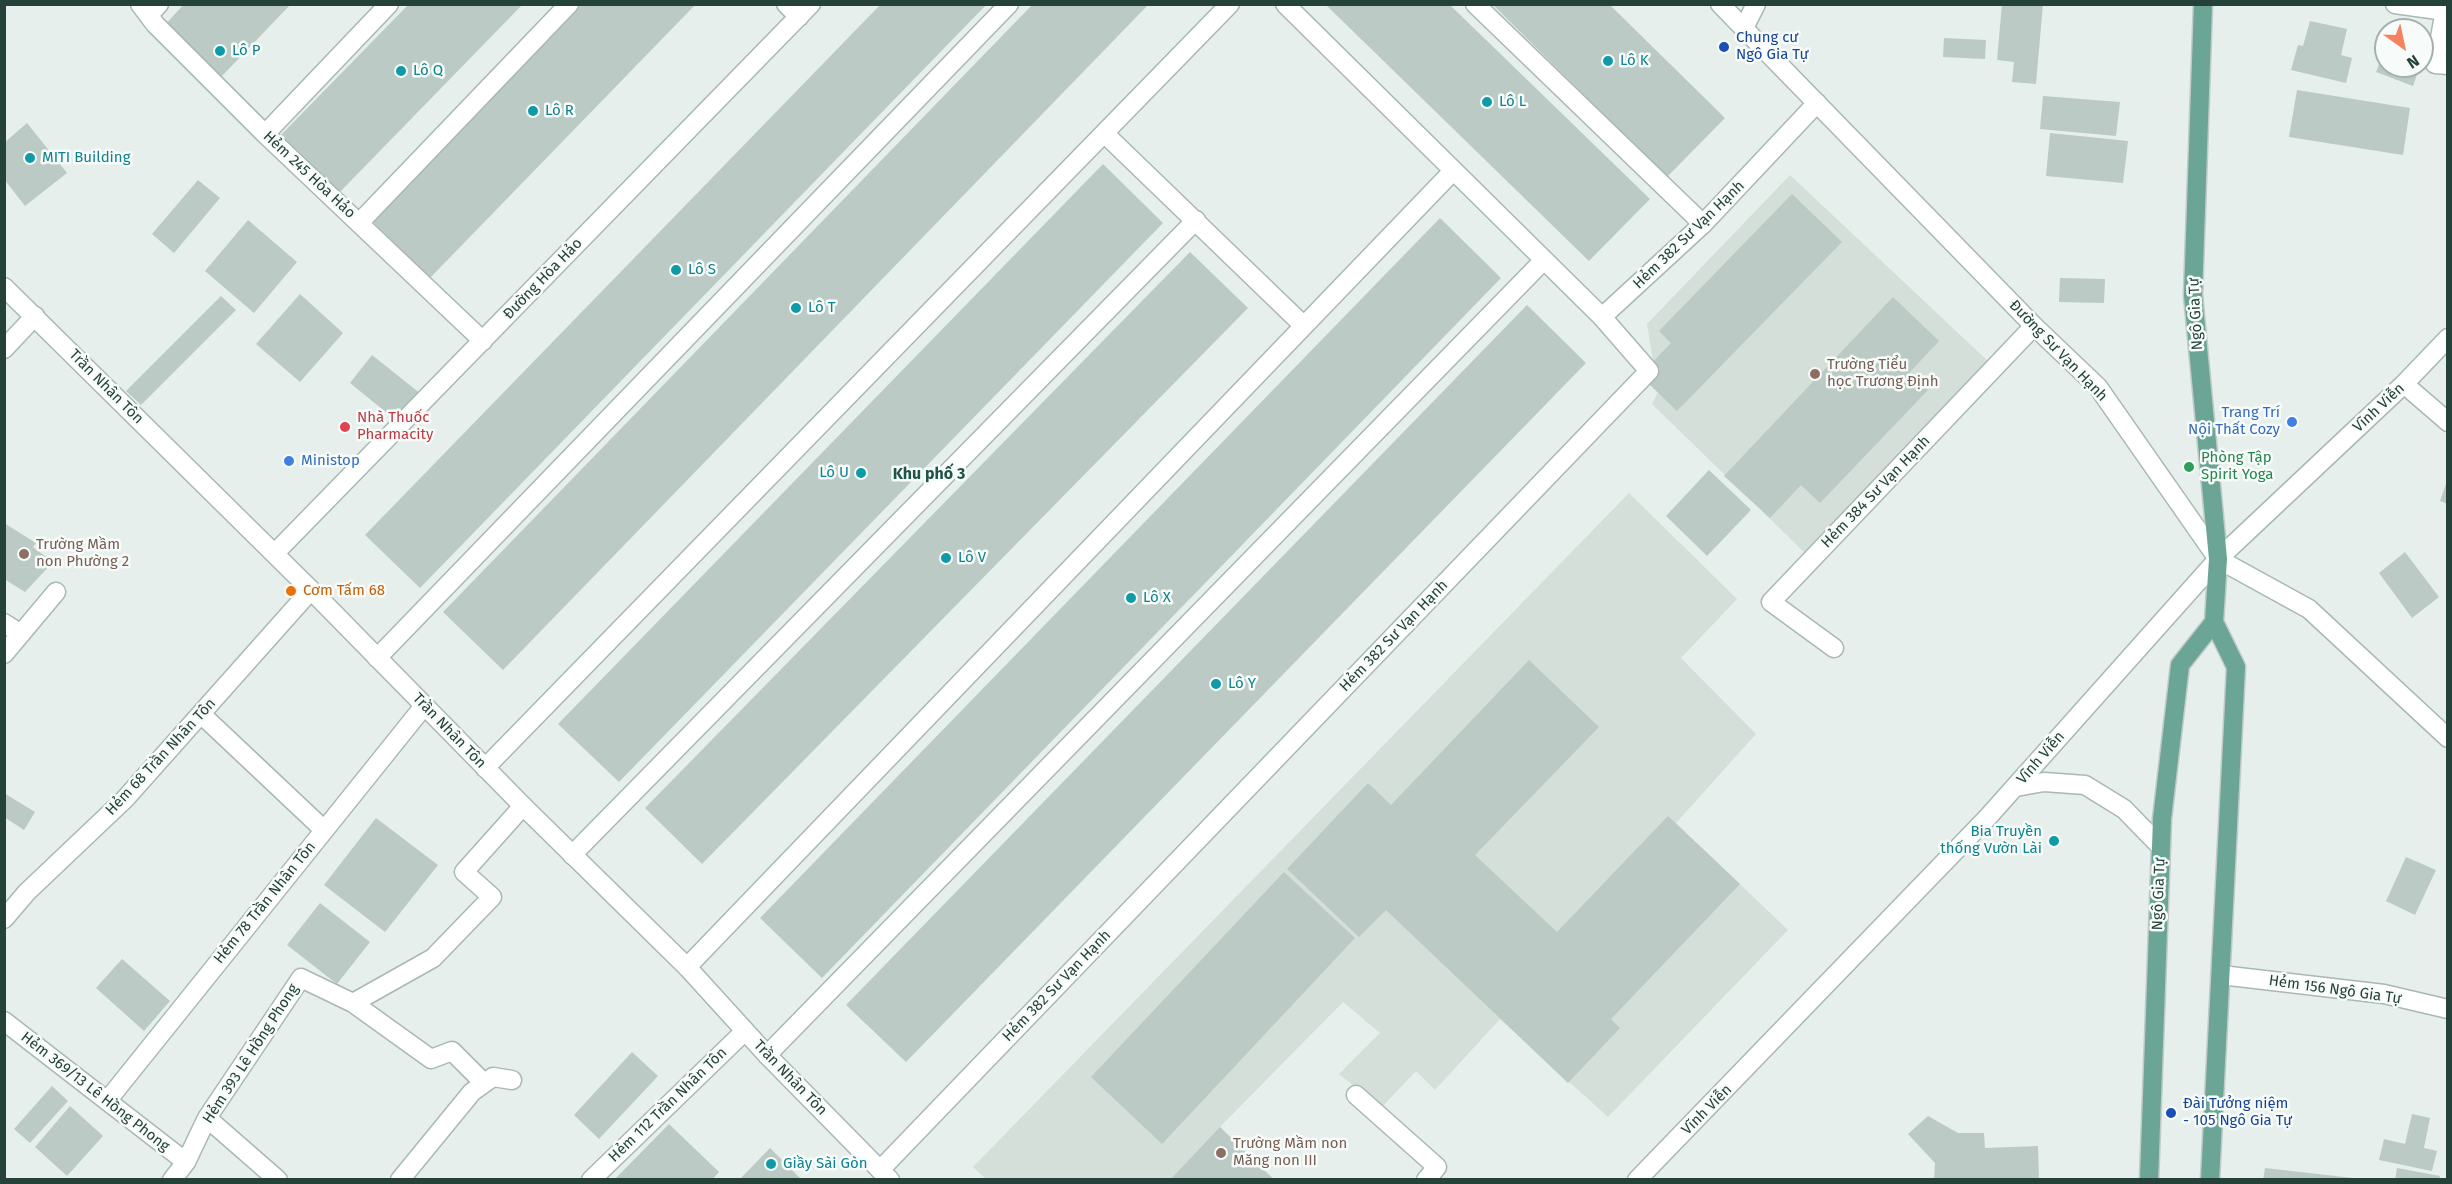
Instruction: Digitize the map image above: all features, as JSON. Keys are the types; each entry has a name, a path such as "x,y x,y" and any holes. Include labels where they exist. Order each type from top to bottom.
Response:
{"main road":[{"name":"Ngô Gia Tự","path":"2203,4 2193,295 2218,559 2214,622 2236,667 2211,1179"},
{"name":"Ngô Gia Tự","path":"2149,1179 2161,847 2180,665 2214,622"}],"street":[{"path":"265,134 389,4"},
{"path":"359,223 569,4"},
{"path":"786,4 805,11"},
{"path":"377,658 1009,4"},
{"path":"485,768 1230,4"},
{"path":"1285,4 1602,317"},
{"path":"1475,4 1703,224"},
{"name":"Đường Sư Vạn Hạnh","path":"1720,4 2034,326 2098,387 2218,559 2309,609 2448,738"},
{"path":"1744,28 1756,4"},
{"path":"2395,4 2445,8 2436,64 2448,65"},
{"name":"Hẻm 245 Hòa Hảo","path":"149,8 265,134 483,341"},
{"name":"Đường Hòa Hảo","path":"275,553 805,11"},
{"name":"Hẻm 382 Sư Vạn Hạnh","path":"885,1175 1648,371 1602,317 1703,224 1817,103"},
{"path":"1105,134 1304,326"},
{"path":"687,967 1453,171"},
{"path":"572,855 1196,220"},
{"path":"767,1055 1544,260"},
{"name":"Trần Nhân Tôn","path":"4,287 275,553 485,768 687,967 767,1055 885,1175"},
{"path":"4,349 35,316"},
{"name":"Hẻm 384 Sư Vạn Hạnh","path":"1834,648 1771,602 2034,326"},
{"name":"Vĩnh Viễn","path":"1637,1179 1730,1087 2016,787 2218,559 2404,384 2448,338"},
{"path":"2404,384 2448,423"},
{"name":"Hẻm 68 Trần Nhân Tôn","path":"4,919 27,892 124,799 311,590"},
{"path":"4,654 56,592"},
{"path":"4,623 21,634"},
{"name":"Hẻm 78 Trần Nhân Tôn","path":"107,1101 424,706"},
{"path":"201,714 323,830"},
{"path":"2016,787 2044,782 2085,785 2124,809 2161,847"},
{"path":"484,1083 452,1051 431,1059 353,1003 433,958 492,897 464,872 523,806"},
{"name":"Hẻm 156 Ngô Gia Tự","path":"2221,975 2384,993 2448,1009"},
{"name":"Hẻm 393 Lê Hồng Phong","path":"172,1179 186,1162 207,1118 302,978 353,1003"},
{"name":"Hẻm 369/13 Lê Hồng Phong","path":"4,1021 186,1162"},
{"name":"Hẻm 112 Trần Nhân Tôn","path":"591,1179 745,1031"},
{"path":"400,1179 472,1092 493,1077 512,1080"},
{"path":"1356,1095 1437,1167 1426,1179"},
{"path":"207,1118 278,1179"}],"shaded area":[{"name":"Trường Tiểu học Trương Định","path":"1790,175 1990,363 1806,554 1652,404 1658,392 1647,324"},
{"path":"1629,493 1737,599 1681,658 1756,734 1676,823 1788,930 1608,1117 1500,1019 1435,1090 1416,1071 1381,1108 1339,1074 1380,1033 1343,1002 1220,1127 1274,1179 987,1180 973,1167"}],"building":[{"name":"Lô P","path":"184,4 291,4 221,77 165,25"},
{"name":"Lô Q","path":"409,4 523,4 338,194 279,137"},
{"name":"Lô R","path":"577,4 696,4 430,278 369,218"},
{"name":"Lô S","path":"881,4 987,4 420,588 365,535"},
{"name":"Lô T","path":"1033,4 1149,4 503,670 443,612"},
{"name":"Lô L","path":"1325,4 1449,4 1650,199 1589,261"},
{"name":"Lô K","path":"1492,4 1609,4 1725,118 1667,177"},
{"path":"2002,4 2043,4 2036,84 2012,82 2014,62 1997,60"},
{"path":"2310,21 2347,29 2341,55 2352,58 2346,83 2291,70 2298,45 2303,46"},
{"path":"1944,38 1986,40 1985,59 1943,57"},
{"path":"2392,78 2416,78 2413,86"},
{"path":"2297,90 2410,108 2403,155 2289,137"},
{"path":"2043,96 2120,102 2116,136 2040,129"},
{"name":"MITI Building","path":"27,123 67,173 25,206 4,179 4,143"},
{"path":"2050,133 2128,141 2123,183 2046,176"},
{"name":"Lô U","path":"1103,164 1163,223 619,782 558,724"},
{"path":"198,180 220,198 174,253 152,234"},
{"path":"1792,194 1842,242 1677,411 1650,385 1651,364 1671,343 1659,331"},
{"name":"Lô X","path":"1440,218 1501,278 822,978 760,918"},
{"path":"248,220 297,262 254,313 205,271"},
{"name":"Lô V","path":"1190,252 1248,308 702,864 645,808"},
{"path":"2060,278 2105,279 2104,303 2059,302"},
{"path":"300,294 343,333 300,382 256,344"},
{"path":"221,296 236,310 141,405 126,391"},
{"path":"1893,297 1939,341 1909,373 1928,390 1820,503 1801,485 1770,518 1724,476"},
{"name":"Lô Y","path":"1527,305 1586,363 906,1062 846,1005"},
{"path":"372,355 421,394 398,422 350,383"},
{"path":"1709,470 1751,510 1707,556 1666,516"},
{"path":"2448,481 2448,504 2440,501"},
{"name":"Trường Mầm non Phường 2","path":"4,523 36,543 33,547 53,562 25,592 4,579"},
{"path":"2405,552 2439,597 2412,618 2379,573"},
{"path":"1529,660 1599,727 1475,855 1557,932 1668,816 1740,884 1611,1019 1620,1028 1568,1083 1386,910 1359,937 1287,869 1368,783 1391,805"},
{"path":"4,793 35,812 24,830 4,817"},
{"path":"376,818 438,865 385,932 324,885"},
{"path":"2406,857 2436,870 2415,915 2386,901"},
{"path":"1284,872 1355,938 1162,1144 1091,1077"},
{"path":"320,903 370,942 337,984 287,945"},
{"path":"122,959 170,1001 144,1031 96,988"},
{"path":"632,1052 658,1076 599,1139 574,1115"},
{"path":"52,1086 68,1101 30,1143 14,1129"},
{"path":"70,1106 103,1136 67,1176 35,1147"},
{"path":"2412,1114 2430,1118 2424,1148 2437,1151 2432,1171 2379,1160 2384,1139 2405,1144"},
{"path":"1928,1116 1958,1133 1984,1133 1985,1148 2038,1146 2039,1180 1934,1180 1935,1163 1908,1134"},
{"path":"669,1124 719,1172 712,1180 614,1180"},
{"name":"Trường Mầm non Măng non III","path":"1220,1127 1274,1180 1170,1180"},
{"name":"Giầy Sài Gòn","path":"770,1148 802,1180 739,1180"},
{"path":"2265,1168 2353,1178 2353,1180 2263,1180"},
{"path":"2397,1168 2440,1176 2439,1180 2395,1180"}],"place":[{"name":"Chung cư Ngô Gia Tự","path":"1724,47"},
{"name":"Lô P","path":"220,51"},
{"name":"Lô K","path":"1608,61"},
{"name":"Lô Q","path":"401,71"},
{"name":"Lô L","path":"1487,102"},
{"name":"Lô R","path":"533,111"},
{"name":"MITI Building","path":"30,158"},
{"name":"Lô S","path":"676,270"},
{"name":"Lô T","path":"796,308"},
{"name":"Trường Tiểu học Trương Định","path":"1815,374"},
{"name":"Trang Trí Nội Thất Cozy","path":"2292,422"},
{"name":"Nhà Thuốc Pharmacity","path":"345,427"},
{"name":"Ministop","path":"289,461"},
{"name":"Phòng Tập Spirit Yoga","path":"2189,467"},
{"name":"Lô U","path":"861,473"},
{"name":"Trường Mầm non Phường 2","path":"24,554"},
{"name":"Lô V","path":"946,558"},
{"name":"Cơm Tấm 68","path":"291,591"},
{"name":"Lô X","path":"1131,598"},
{"name":"Lô Y","path":"1216,684"},
{"name":"Bia Truyền thống Vườn Lài","path":"2054,841"},
{"name":"Đài Tưởng niệm - 105 Ngô Gia Tự","path":"2171,1113"},
{"name":"Trường Mầm non Măng non III","path":"1221,1153"},
{"name":"Giầy Sài Gòn","path":"771,1164"}],"district":[{"name":"Khu phố 3","path":"929,475"}]}
